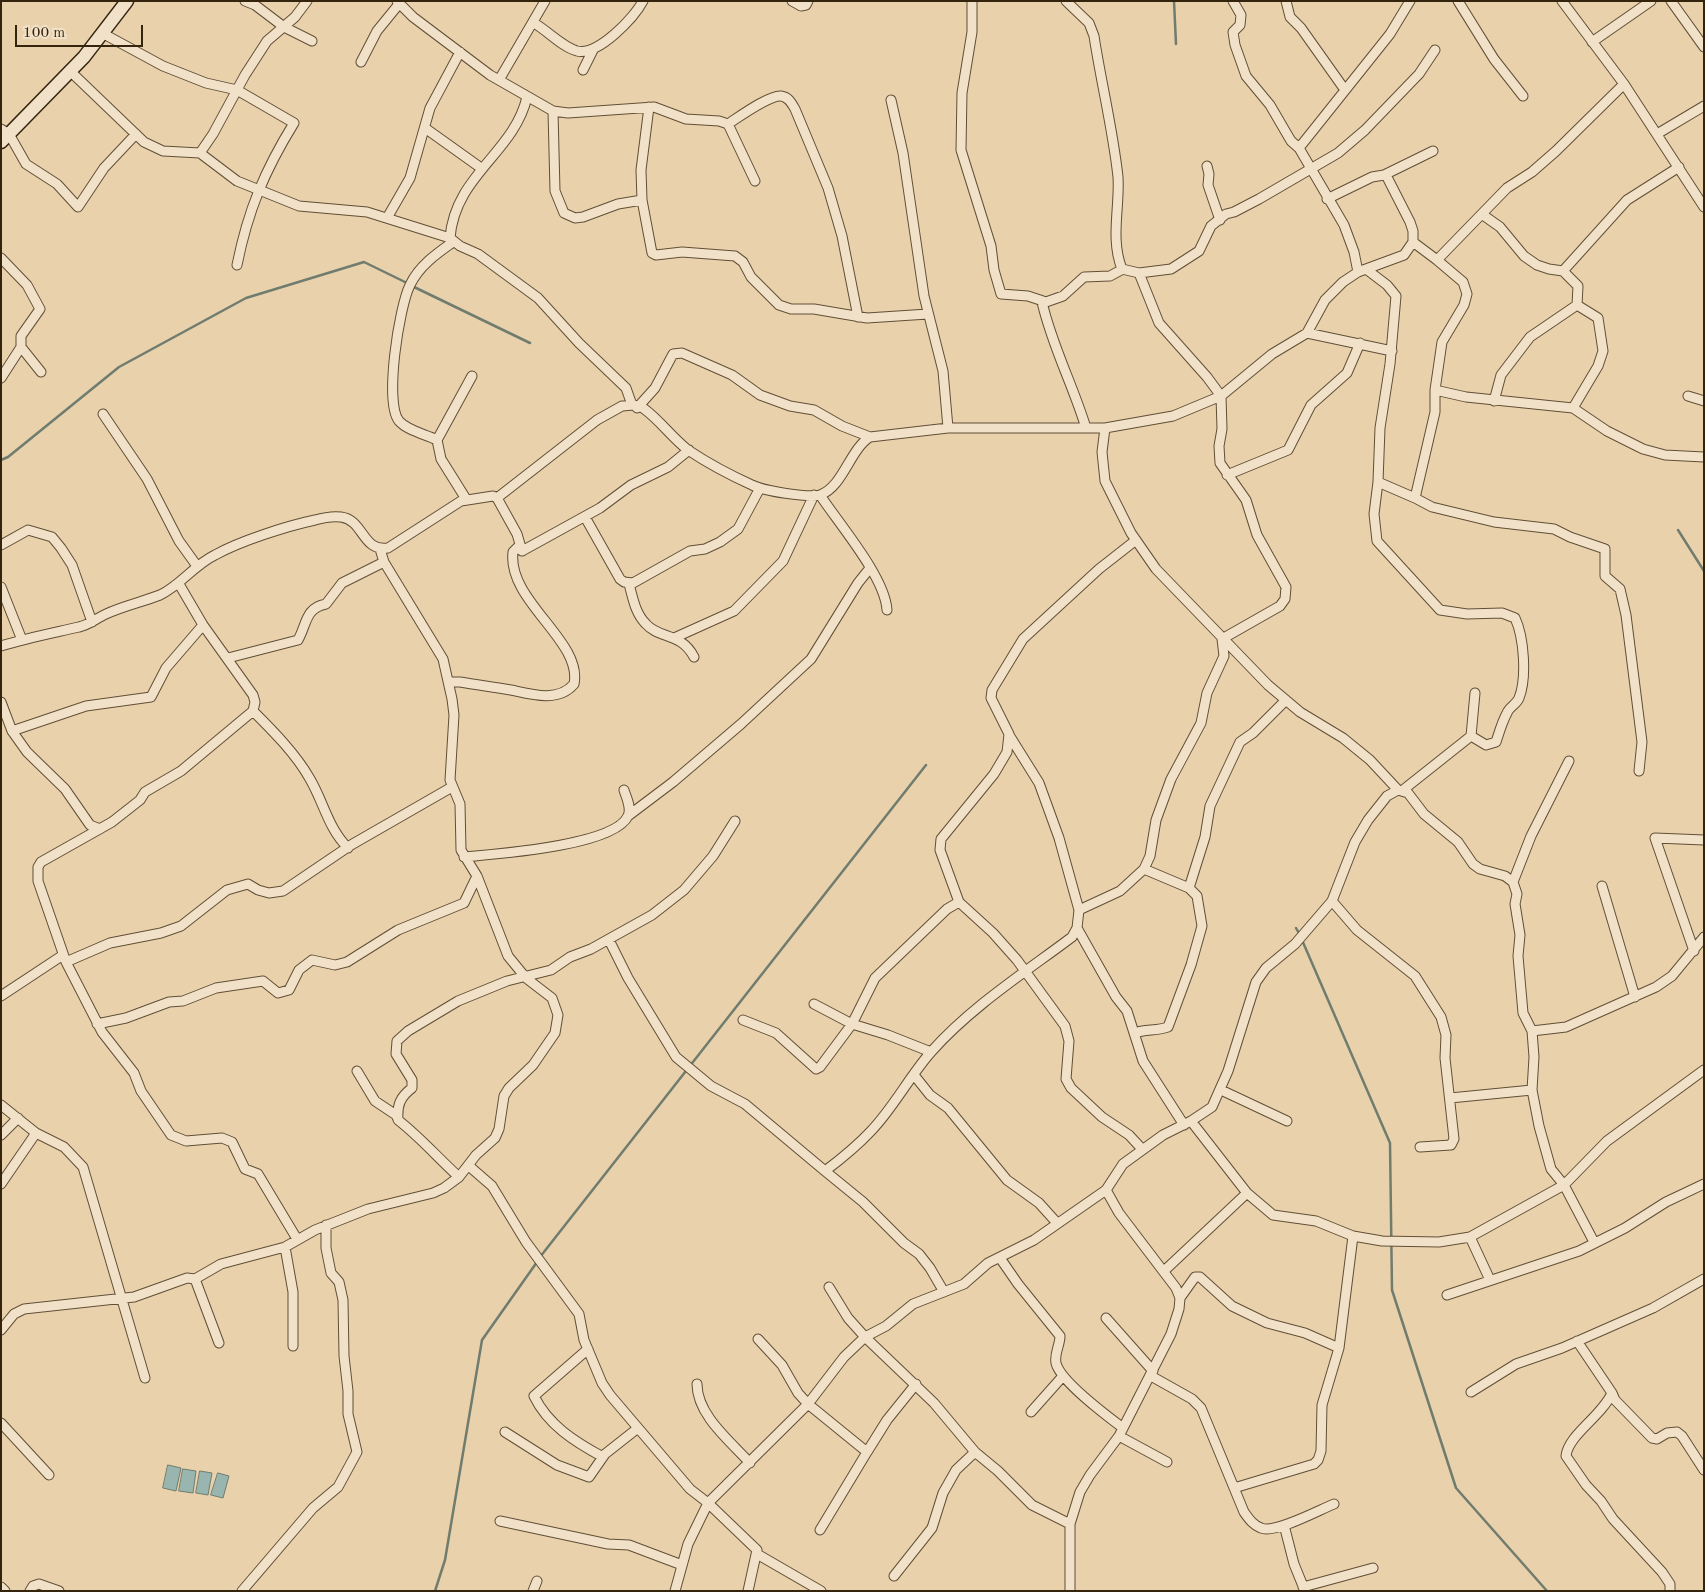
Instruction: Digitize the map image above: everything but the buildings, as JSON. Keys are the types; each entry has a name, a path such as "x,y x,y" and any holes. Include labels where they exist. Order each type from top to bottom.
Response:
{"street":[{"path":"127,1 70,71 4,135 26,164 57,184 78,207 104,168 136,134"},
{"path":"245,1 255,5 284,27 312,41"},
{"path":"200,153 267,41 295,17 307,1"},
{"path":"582,70 593,50 636,14 642,1"},
{"path":"792,1 801,6 806,5 808,1"},
{"path":"972,1 972,32 962,93 961,150 991,246 994,270 1001,294 1028,296 1042,302 1063,296 1084,277 1110,276 1123,269 1139,272 1171,269 1199,251 1211,226 1226,214 1234,212 1338,153 1365,130 1419,74 1436,50"},
{"path":"1066,1 1089,23 1094,36 1118,178 1115,221 1118,257 1123,269"},
{"path":"1233,1 1241,15 1240,25 1233,32 1234,45 1246,76 1270,105 1291,141 1300,148 1327,200 1344,225 1362,271 1388,285 1396,296 1392,351 1380,428 1378,482 1374,514 1377,541 1422,588 1440,610 1467,614 1502,613 1515,618 1518,624 1522,642 1522,677 1518,700 1507,711 1496,742 1486,745 1471,736"},
{"path":"1286,1 1290,17 1301,28 1346,90"},
{"path":"1300,148 1390,34 1410,1"},
{"path":"1458,1 1494,59 1523,96"},
{"path":"1562,1 1624,84 1704,207"},
{"path":"1592,42 1651,1"},
{"path":"1671,1 1704,47"},
{"path":"361,62 377,31 398,2 420,22 499,80 553,111 568,113 649,107 686,119 719,121 728,124 755,181"},
{"path":"499,80 534,23 541,3"},
{"path":"534,23 578,52 593,50"},
{"path":"102,33 163,66 206,83 237,90 294,123 257,191 243,234 237,264"},
{"path":"387,218 410,178 430,108 460,52"},
{"path":"70,71 144,142 163,151 200,153 237,181 257,191 300,206 367,212 451,240 478,254 538,298 579,343 626,388 635,407"},
{"path":"1437,260 1483,215 1507,188 1532,172 1550,156 1624,84"},
{"path":"728,124 769,100 781,96 788,99 795,110 828,188 842,236 858,317"},
{"path":"436,440 407,428 395,415 393,396 396,339 403,300 410,284 432,257 451,240 463,194 481,168 504,143 516,125 527,97"},
{"path":"891,100 903,153 928,314 943,371 948,428"},
{"path":"1657,134 1704,106"},
{"path":"649,107 641,170 642,200 652,253 735,256 743,262 751,277 779,305 791,309 814,309 858,317 928,314"},
{"path":"553,111 555,191 564,213 575,218 618,204 642,200"},
{"path":"425,128 481,168"},
{"path":"1327,200 1372,177 1384,174 1433,151"},
{"path":"1206,166 1209,174 1208,185 1220,220"},
{"path":"1563,271 1627,200 1679,167"},
{"path":"635,407 656,388 673,354 682,353 732,375 760,395 785,405 814,410 842,426 870,437 948,428 1105,428 1173,416 1221,396 1272,354 1307,333 1325,300 1343,282 1362,271 1404,254 1413,242 1413,231 1384,174"},
{"path":"1483,215 1500,227 1524,256 1536,265 1563,271 1578,286 1578,305"},
{"path":"1413,242 1463,282 1467,294 1464,304 1442,342 1435,412 1415,498"},
{"path":"1,258 27,285 40,309 21,336 22,347 41,372"},
{"path":"1139,272 1159,323 1207,377 1221,396 1220,463 1246,500 1257,535 1286,587 1285,599 1280,606 1222,639"},
{"path":"1042,302 1048,329 1064,375 1077,401 1086,428"},
{"path":"1494,401 1501,375 1530,337 1578,305"},
{"path":"1573,408 1598,366 1603,347 1598,318 1578,305"},
{"path":"1307,333 1392,351"},
{"path":"1227,475 1288,450 1311,405 1347,372 1360,343"},
{"path":"1,378 22,347"},
{"path":"466,499 441,459 436,440 472,376"},
{"path":"1436,390 1494,401 1573,408 1607,431 1643,449 1666,455 1704,457"},
{"path":"1688,396 1704,401"},
{"path":"497,498 597,420 622,406 643,408 689,450 754,486 796,494 817,495"},
{"path":"103,414 147,479 179,541 197,566"},
{"path":"1105,428 1102,452 1105,481 1136,540 1156,569 1222,639 1286,700 1300,712 1350,744 1370,760 1424,814 1458,842 1473,864 1505,876 1513,882 1517,894 1516,914 1520,935 1518,956 1524,1013 1532,1031 1534,1057 1532,1090 1551,1170 1564,1185 1594,1242"},
{"path":"674,638 734,611 783,561 817,495 843,473 860,445 870,437"},
{"path":"522,551 585,517 618,497 631,485 668,467 689,450"},
{"path":"1378,482 1432,507 1494,522 1554,529 1570,537 1605,549 1605,576 1620,589 1626,615 1642,742 1640,771"},
{"path":"585,517 620,579 630,584 690,551 704,549 720,542 738,529 760,488"},
{"path":"817,495 870,568 884,596 887,610"},
{"path":"1,646 92,622 105,614 160,594 179,584 197,566 214,555 245,542 315,520 340,516 349,519 357,526 370,545 380,549 388,548 405,535 466,499 493,496 497,498 514,527 522,551"},
{"path":"1,545 28,530 52,537 72,566 92,622"},
{"path":"825,1171 872,1131 931,1052 992,996 1072,937 1078,928 1079,910 1060,838 1039,783 1009,734 991,698 992,690 1023,639 1098,569 1136,540"},
{"path":"449,682 460,682 545,696 562,691 574,684 574,671 568,654 538,612 515,574 513,552 518,547 522,551"},
{"path":"1,1330 14,1314 24,1309 134,1297 187,1278 195,1279 221,1264 285,1246 326,1225 368,1209 433,1193 444,1188 459,1177 469,1166 476,1154 495,1138 499,1130 504,1096 508,1088 533,1065 555,1033 558,1015 552,998 526,978 508,956 477,876 461,850 460,804 452,787 450,771 454,715 444,659 384,562 380,549"},
{"path":"228,658 298,640 309,612 317,606 326,604 347,580 384,562"},
{"path":"464,857 542,848 581,841 619,826 628,816 673,782 741,724 811,659 858,583 870,568"},
{"path":"179,584 203,625 253,695 255,702 253,711 181,771 145,792 140,800 100,829 41,862 38,866 38,881 64,959 72,970 97,1024 134,1073 141,1091 171,1135 186,1141 222,1138 232,1142 245,1169 258,1174 297,1239"},
{"path":"630,584 635,606 646,625 683,642 694,657"},
{"path":"1,587 22,640"},
{"path":"12,731 86,706 150,697 166,668 203,625"},
{"path":"1079,910 1120,891 1144,868 1150,856 1156,820 1171,779 1201,723 1207,693 1224,656 1222,639"},
{"path":"675,1591 688,1544 708,1503 808,1404 844,1358 865,1337 886,1326 913,1304 964,1284 988,1263 1034,1240 1106,1190 1123,1164 1142,1149 1163,1134 1188,1123 1212,1107 1221,1090 1256,982 1266,968 1294,944 1332,901 1355,842 1368,820 1386,796 1401,790 1471,736 1475,693"},
{"path":"1189,888 1205,837 1210,806 1240,742 1253,733 1286,700"},
{"path":"1,702 12,731 27,752 65,789 90,825 100,829"},
{"path":"253,711 278,736 310,779 329,822 348,848"},
{"path":"1009,734 1009,743 1003,761 941,838 940,850 959,902 993,933 1065,1026 1069,1041 1066,1078 1071,1088 1102,1117 1129,1135 1142,1149"},
{"path":"1513,882 1531,836 1569,761"},
{"path":"1,996 64,959 110,944 161,933 181,926 213,900 234,888 248,884 258,890 269,893 283,891 348,848 452,787"},
{"path":"624,790 629,808 628,816"},
{"path":"398,1120 398,1107 403,1095 412,1088 412,1080 396,1054 397,1041 408,1031 458,1001 507,981 526,978 551,970 570,957 608,940 652,915 684,890 713,856 735,821"},
{"path":"1694,951 1655,838 1704,840"},
{"path":"1134,1033 1144,1029 1163,1029 1170,1022 1202,926 1197,896 1189,888 1144,868"},
{"path":"97,1024 126,1018 168,1002 183,1001 216,988 263,981 278,993 289,990 300,970 312,960 336,965 347,962 398,930 464,903 477,876"},
{"path":"1602,886 1635,997"},
{"path":"1332,901 1357,930 1415,976 1441,1017 1446,1035 1445,1058 1454,1143 1420,1147"},
{"path":"743,1020 776,1033 816,1068 820,1067 852,1024 881,972 947,909 959,902"},
{"path":"1078,928 1116,996 1127,1011 1143,1061 1188,1123 1247,1193 1274,1215 1316,1222 1353,1236 1382,1241 1439,1242 1470,1236 1564,1185 1607,1141 1704,1070"},
{"path":"1532,1031 1566,1026 1656,987 1672,976 1704,937"},
{"path":"608,940 628,978 676,1056 711,1086 745,1104 863,1202 904,1243 919,1254 944,1292"},
{"path":"814,1004 852,1024 888,1035 931,1052"},
{"path":"357,1072 375,1101 396,1115 398,1120 416,1134 459,1177"},
{"path":"914,1075 930,1095 948,1108 1007,1180 1039,1203 1056,1223"},
{"path":"1221,1090 1287,1122"},
{"path":"1450,1098 1532,1090"},
{"path":"1,1105 36,1133 64,1147 83,1167 145,1378"},
{"path":"1,1135 18,1118"},
{"path":"1,1184 36,1133"},
{"path":"469,1166 492,1186 526,1242 579,1314 588,1349 602,1383 638,1428 690,1489 708,1503 752,1545 757,1554 821,1591"},
{"path":"1446,1295 1579,1251 1625,1228 1666,1202 1704,1184"},
{"path":"1070,1591 1070,1524 1080,1492 1121,1432 1152,1373 1171,1334 1179,1309 1180,1298 1176,1288 1119,1213 1106,1190"},
{"path":"1164,1271 1247,1193"},
{"path":"242,1591 313,1508 338,1487 357,1452 348,1414 343,1300 339,1282 331,1273 326,1248 326,1225"},
{"path":"1234,1488 1314,1464 1318,1460 1321,1451 1322,1405 1339,1348 1353,1236"},
{"path":"1470,1236 1490,1280"},
{"path":"285,1246 293,1292 293,1346"},
{"path":"1000,1258 1018,1284 1060,1336 1060,1343 1055,1358 1056,1365 1063,1376 1121,1432 1168,1462"},
{"path":"1180,1298 1195,1277 1200,1277 1232,1306 1267,1323 1305,1333 1339,1348"},
{"path":"195,1279 219,1342"},
{"path":"1471,1392 1516,1364 1577,1341 1653,1308 1704,1279"},
{"path":"829,1287 848,1318 865,1337 916,1384 975,1452 998,1471 1032,1505 1070,1524"},
{"path":"1106,1318 1152,1373 1201,1408 1244,1512 1252,1523 1262,1529 1284,1525 1334,1504"},
{"path":"758,1339 782,1365 798,1392 808,1404 867,1452"},
{"path":"1577,1341 1615,1400 1652,1438 1657,1439 1667,1433 1677,1432 1682,1436 1704,1470"},
{"path":"588,1349 534,1396 549,1421 581,1446 603,1458"},
{"path":"1031,1412 1063,1376"},
{"path":"697,1384 698,1399 707,1414 750,1463"},
{"path":"820,1530 887,1420 916,1384"},
{"path":"1612,1393 1604,1409 1568,1444 1566,1456 1586,1486 1601,1501 1613,1519 1662,1572 1670,1584 1670,1591"},
{"path":"1,1422 49,1475"},
{"path":"505,1432 557,1464 589,1477 603,1458 638,1428"},
{"path":"894,1576 932,1528 943,1493 956,1470 975,1452"},
{"path":"500,1521 608,1544 630,1545 682,1565"},
{"path":"1284,1525 1294,1564 1304,1589 1373,1568"},
{"path":"748,1591 757,1554"},
{"path":"533,1591 537,1581"},
{"path":"30,1591 39,1584 59,1591"},
{"path":"1,1587 5,1591"}],"water":[{"path":"168,1465 181,1468 176,1491 163,1488"},
{"path":"183,1469 196,1471 193,1493 179,1491"},
{"path":"200,1471 212,1473 208,1495 196,1493"},
{"path":"218,1473 229,1476 223,1498 211,1495"}],"waterway":[{"path":"1174,1 1176,44"},
{"path":"1,460 8,457 119,367 246,298 364,262 407,283"},
{"path":"412,286 530,343"},
{"path":"1678,530 1704,571"},
{"path":"540,1257 926,765"},
{"path":"1296,928 1300,935"},
{"path":"1302,940 1390,1143 1392,1290 1456,1488 1547,1591"},
{"path":"435,1591 445,1560 482,1340 537,1262"}]}
